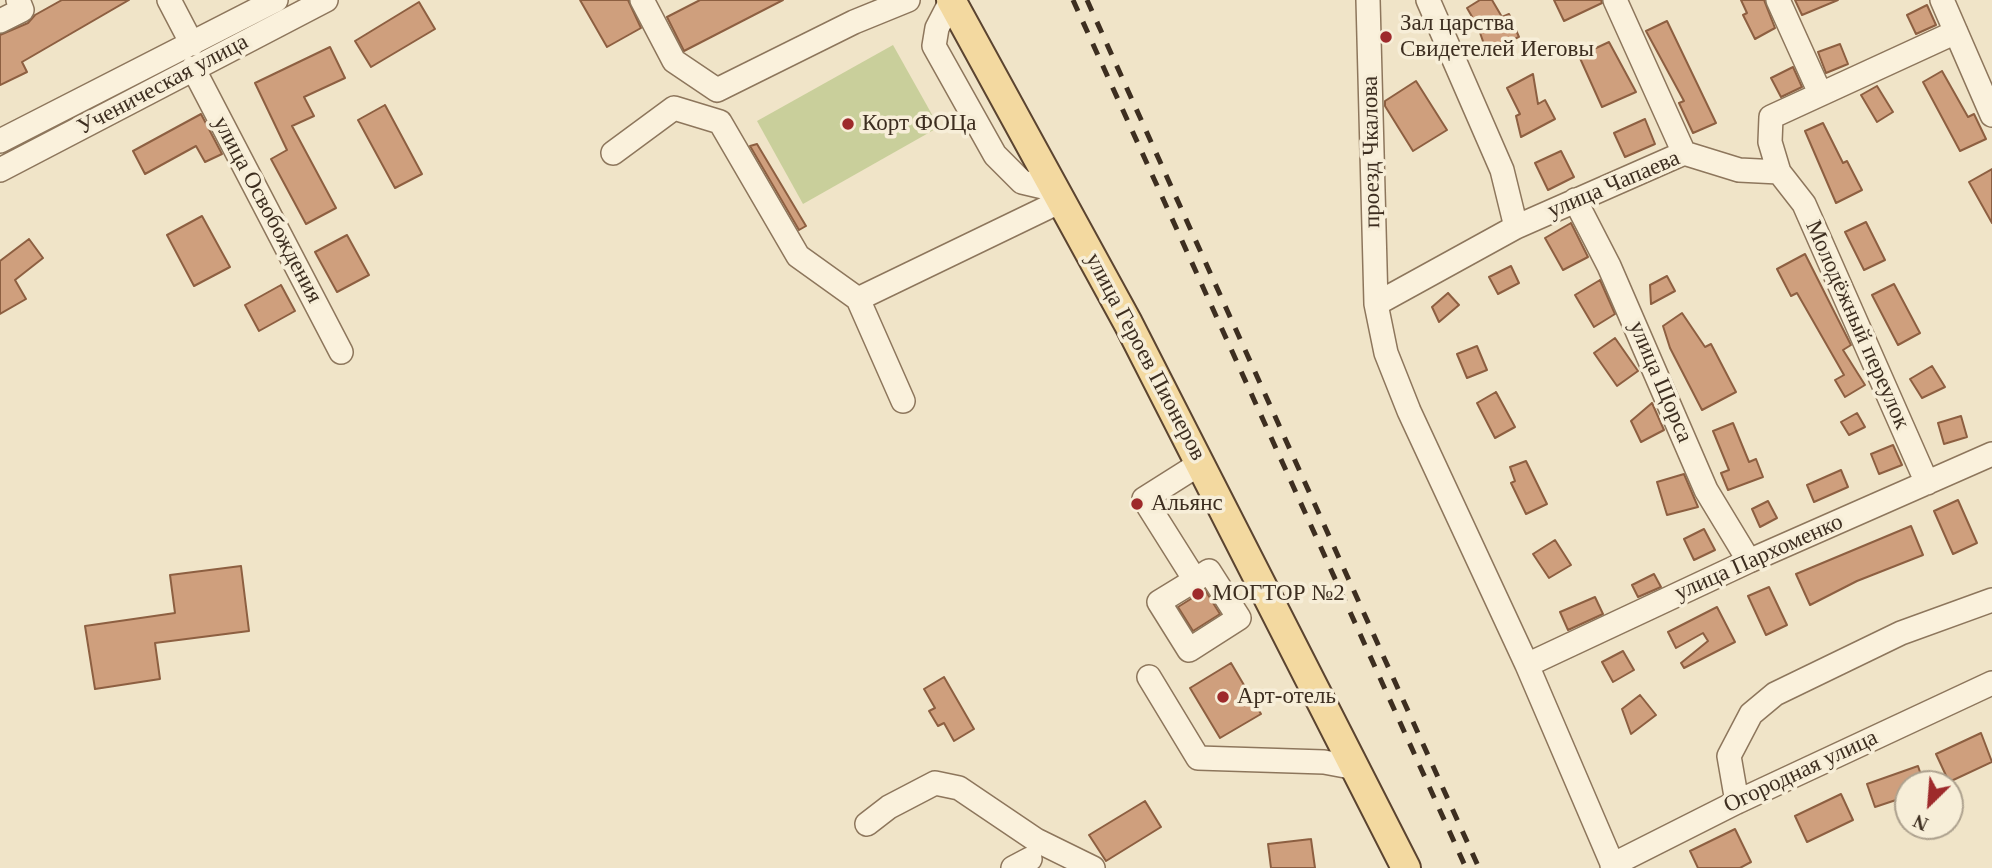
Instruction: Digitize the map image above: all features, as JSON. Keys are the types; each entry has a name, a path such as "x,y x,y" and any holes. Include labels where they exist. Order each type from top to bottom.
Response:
{"main road":[{"name":"улица Героев Пионеров","path":"951,1 1201,463 1406,868"}],"street":[{"path":"0,21 22,10 18,0"},
{"path":"169,0 192,44"},
{"name":"Ученическая улица","path":"0,141 276,0"},
{"name":"Ученическая улица","path":"0,170 326,0"},
{"path":"642,0 674,61 717,90 854,22 908,0"},
{"name":"проезд Чкалова","path":"1368,0 1376,304"},
{"path":"1428,0 1502,170 1516,227"},
{"path":"1615,0 1684,153"},
{"path":"1778,0 1820,93"},
{"path":"1942,0 1992,115"},
{"path":"1779,172 1770,142 1771,117 1956,32"},
{"name":"улица Освобождения","path":"193,68 341,352"},
{"path":"613,153 674,107 720,122 798,256 858,299 903,401"},
{"name":"улица Чапаева","path":"1376,304 1516,227 1684,153 1740,170 1779,172"},
{"name":"Молодёжный переулок","path":"1779,172 1804,204 1927,483"},
{"path":"858,299 1058,195"},
{"name":"улица Щорса","path":"1575,200 1609,266 1706,490 1749,561"},
{"path":"1376,304 1386,353 1409,411 1527,665 1613,867"},
{"name":"улица Пархоменко","path":"1527,665 1749,561 1992,454"},
{"path":"1195,580 1144,499 1201,463"},
{"path":"1737,802 1729,756 1751,714 1775,694 1901,634 1992,600"},
{"path":"1149,677 1198,758 1324,762 1356,768"},
{"name":"Огородная улица","path":"1613,867 1737,802 1992,683"},
{"path":"867,824 889,807 934,783 959,788 1036,840 1093,868"}],"green space":[{"name":"Корт ФОЦа","path":"893,45 939,127 803,204 757,121"}],"building":[{"path":"62,0 129,0 22,62 27,72 0,85 0,35 28,23 35,15"},
{"path":"580,0 628,0 641,28 607,47"},
{"path":"700,0 783,0 684,51 667,17"},
{"path":"1480,0 1492,0 1502,17 1509,14 1519,37 1486,50 1478,27 1467,8"},
{"path":"1554,0 1601,0 1602,3 1564,21"},
{"path":"1741,0 1764,0 1775,28 1755,39 1743,15 1747,13"},
{"path":"1795,0 1838,0 1802,15"},
{"path":"419,2 435,29 371,67 355,41"},
{"path":"1927,5 1936,25 1916,34 1907,15"},
{"path":"1667,21 1716,123 1693,133 1679,103 1684,101 1646,31"},
{"path":"1609,42 1636,92 1602,107 1579,56"},
{"path":"1840,44 1848,64 1826,73 1818,52"},
{"path":"330,47 345,78 304,97 314,116 292,126 336,208 306,224 271,159 287,150 255,83"},
{"path":"1793,67 1802,87 1781,97 1771,78"},
{"path":"1942,71 1968,117 1974,114 1986,139 1960,151 1923,82"},
{"path":"1533,74 1538,104 1545,100 1555,119 1521,137 1516,116 1520,114 1507,88"},
{"path":"1416,81 1447,130 1413,151 1385,106 1385,101"},
{"path":"1877,86 1893,112 1877,122 1861,95"},
{"path":"385,105 422,174 395,188 358,120"},
{"path":"201,114 222,154 205,162 196,146 145,174 133,151"},
{"path":"1645,119 1655,144 1625,157 1614,133"},
{"path":"1823,123 1843,163 1847,161 1862,190 1836,203 1805,131"},
{"path":"757,144 806,226 799,230 750,146"},
{"path":"1561,151 1574,177 1548,190 1535,163"},
{"path":"1992,169 1992,223 1969,182"},
{"path":"202,216 230,267 194,286 167,235"},
{"path":"1866,222 1885,260 1864,270 1845,232"},
{"path":"1571,223 1588,257 1563,270 1545,238"},
{"path":"347,235 369,275 337,292 315,252"},
{"path":"29,239 43,258 15,280 26,299 0,314 0,261"},
{"path":"1805,254 1851,345 1843,350 1865,385 1845,397 1835,380 1844,375 1797,293 1791,296 1777,269"},
{"path":"1511,266 1519,283 1498,294 1489,277"},
{"path":"1667,276 1675,291 1651,304 1650,285"},
{"path":"1600,280 1615,314 1594,327 1575,295"},
{"path":"1894,284 1920,333 1898,345 1872,295"},
{"path":"281,285 295,311 259,331 245,305"},
{"path":"1448,293 1459,305 1439,322 1432,307"},
{"path":"1682,313 1705,347 1711,344 1736,392 1702,410 1670,348 1663,326"},
{"path":"1615,338 1638,371 1617,386 1594,353"},
{"path":"1477,346 1487,370 1467,378 1457,354"},
{"path":"1932,366 1945,387 1922,398 1910,379"},
{"path":"1496,392 1515,427 1495,438 1477,403"},
{"path":"1652,403 1664,430 1641,442 1631,421"},
{"path":"1857,413 1865,427 1849,435 1841,422"},
{"path":"1961,416 1967,437 1944,444 1938,423"},
{"path":"1733,423 1749,462 1756,459 1763,477 1728,490 1721,473 1729,470 1713,431"},
{"path":"1893,445 1902,465 1879,474 1871,454"},
{"path":"1526,461 1547,504 1526,514 1511,483 1515,481 1510,467"},
{"path":"1841,470 1848,487 1814,502 1807,485"},
{"path":"1684,474 1698,507 1667,515 1657,482"},
{"path":"1958,500 1977,543 1953,554 1934,511"},
{"path":"1768,501 1777,518 1760,527 1752,509"},
{"path":"1911,526 1923,555 1857,581 1810,605 1796,574"},
{"path":"1704,529 1715,550 1694,560 1684,539"},
{"path":"1555,540 1571,565 1549,578 1533,554"},
{"path":"241,566 249,631 155,643 160,679 95,689 85,626 175,613 170,575"},
{"path":"1654,574 1661,587 1638,597 1632,585"},
{"path":"1769,587 1787,625 1766,635 1748,596"},
{"path":"1205,590 1220,614 1193,631 1178,607"},
{"path":"1595,597 1603,614 1568,630 1560,612"},
{"path":"1717,607 1735,642 1684,668 1681,663 1708,641 1703,633 1676,648 1668,632"},
{"path":"1623,651 1634,670 1613,682 1602,662"},
{"path":"1231,663 1261,714 1220,738 1190,688"},
{"path":"944,677 974,729 954,741 944,723 938,726 929,711 935,708 924,689"},
{"path":"1640,695 1656,715 1631,734 1622,709"},
{"path":"1981,733 1992,762 1964,775 1964,770 1943,770 1936,754"},
{"path":"1894,774 1894,801 1875,807 1867,784"},
{"path":"1841,794 1853,820 1807,842 1795,816"},
{"path":"1145,801 1161,827 1106,861 1089,835"},
{"path":"1735,829 1751,862 1740,868 1698,868 1690,851"},
{"path":"1311,839 1315,868 1271,868 1268,844"}],"railway":[{"path":"1073,0 1466,868"},
{"path":"1087,0 1479,868"}],"place":[{"name":"Зал царства Свидетелей Иеговы","path":"1386,37"},
{"name":"Корт ФОЦа","path":"848,124"},
{"name":"Альянс","path":"1137,504"},
{"name":"МОГТОР №2","path":"1198,594"},
{"name":"Арт-отель","path":"1223,697"}]}
